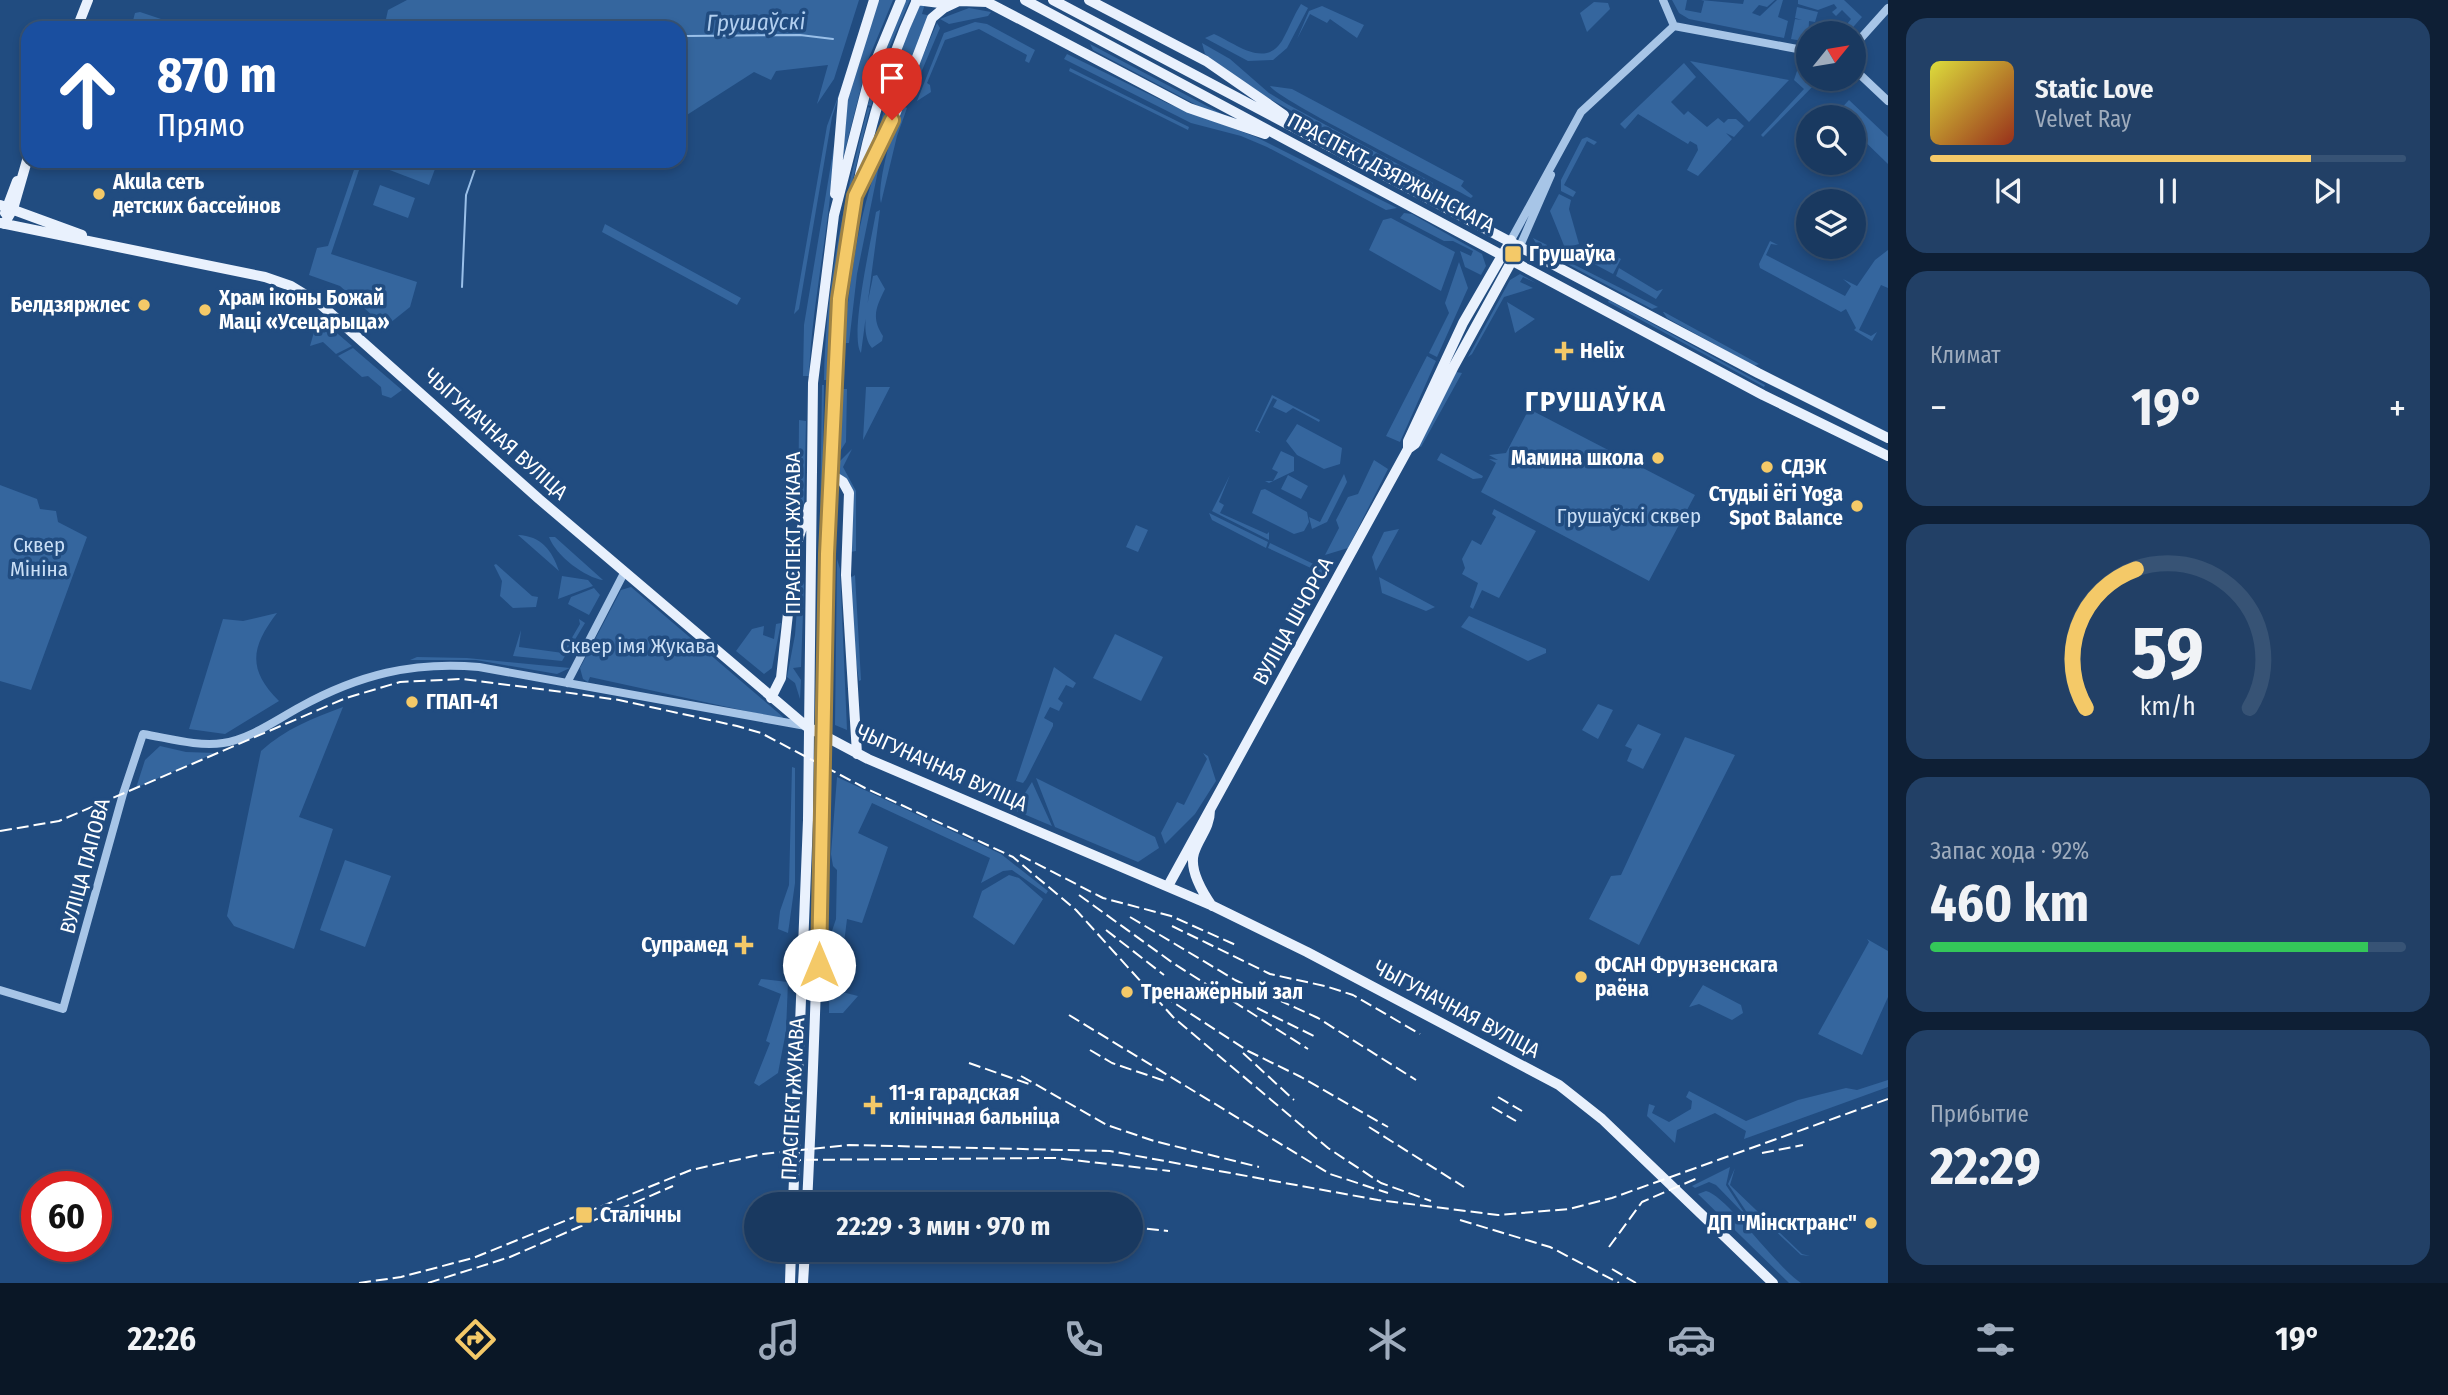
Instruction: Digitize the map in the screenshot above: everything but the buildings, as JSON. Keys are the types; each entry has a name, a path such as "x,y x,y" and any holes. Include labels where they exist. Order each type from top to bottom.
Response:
{"main road":[{"path":"80,21 88,0"},
{"path":"834,215 843,99 874,0"},
{"name":"ПРАСПЕКТ ЖУКАВА","path":"794,1192 808,783 813,553 813,383 834,215 870,75 901,0"},
{"path":"916,0 939,4 958,1 987,2 1189,108 1297,146"},
{"name":"ПРАСПЕКТ ЖУКАВА","path":"808,1192 823,787 833,382 839,299 855,196 890,60 916,0"},
{"name":"ПРАСПЕКТ ДЗЯРЖЫНСКАГА","path":"1025,0 1763,395 1888,456"},
{"name":"ПРАСПЕКТ ДЗЯРЖЫНСКАГА","path":"1053,0 1304,130 1758,373 1888,438"},
{"path":"1089,0 1215,66 1304,130"},
{"path":"855,196 892,120 932,18 958,1"},
{"path":"2,224 6,207 24,168"},
{"name":"ЧЫГУНАЧНАЯ ВУЛІЦА","path":"6,207 95,241"},
{"name":"ЧЫГУНАЧНАЯ ВУЛІЦА","path":"2,224 275,280 305,294 624,573 806,726 857,754 1213,906 1458,1030 1559,1085 1635,1150 1773,1283"},
{"name":"ВУЛІЦА ШЧОРСА","path":"1408,449 1408,441 1463,323 1511,240"},
{"name":"ВУЛІЦА ШЧОРСА","path":"1168,886 1408,449 1415,444 1520,246"},
{"path":"832,475 843,482 849,493 847,553 857,754"},
{"path":"771,698 781,678 795,549 812,495"},
{"path":"795,549 804,539 813,553"},
{"path":"827,554 837,546 847,553"},
{"name":"ВУЛІЦА ШЧОРСА","path":"1199,883 1194,853 1210,822 1210,810"},
{"path":"1192,897 1199,883"},
{"path":"1199,883 1213,906"},
{"path":"790,1283 791,1262"},
{"path":"803,1283 804,1262"}],"street":[{"path":"1663,0 1674,26 1796,49"},
{"path":"1866,33 1888,8"},
{"name":"ВУЛІЦА ШЧОРСА","path":"1511,240 1581,112 1674,26"},
{"path":"1866,80 1888,101"},
{"name":"ВУЛІЦА ШЧОРСА","path":"1520,246 1551,176 1590,104"},
{"path":"624,573 568,683 806,726"},
{"name":"ВУЛІЦА ПАПОВА","path":"0,990 63,1009 122,794 143,734 209,743 240,739 331,690 402,667 428,664 479,667 568,683"}],"green space":[{"path":"407,0 859,0 834,79 817,104 828,65 776,71 771,80 754,72 686,116 686,21 386,21 388,10"},
{"path":"878,0 893,0 868,60 843,158 847,102"},
{"path":"906,0 910,0 885,58 871,106 868,105 881,57"},
{"path":"922,0 926,0 922,14 932,16 873,155 896,60"},
{"path":"1672,0 1687,0 1685,10 1701,13 1704,1 1701,0 1743,4 1744,0 1775,0 1767,7 1759,5 1752,13 1760,16 1777,0 1783,0 1778,17 1788,21 1784,38 1689,19 1679,13"},
{"path":"1798,0 1844,0 1862,17 1858,21 1849,21 1851,19 1842,10 1836,16 1832,12 1837,8 1834,4 1818,10 1798,4"},
{"path":"1594,2 1608,3 1610,9 1587,32 1580,13"},
{"path":"1301,4 1308,8 1287,48 1273,60 1248,61 1205,38 1214,34 1250,52 1268,53 1283,39"},
{"path":"1322,6 1364,25 1357,38 1330,19 1327,23 1310,14 1297,39 1309,11"},
{"path":"1797,7 1818,12 1815,21 1796,21 1796,40 1791,39 1795,19 1802,20 1795,18"},
{"path":"969,8 991,12 988,16 949,24 940,19"},
{"path":"140,12 164,21 133,21 135,13"},
{"path":"975,22 987,24 1035,50 1029,63 1025,61 1027,55 979,29 945,40 927,83 931,92 917,101 944,33"},
{"path":"937,23 940,28 909,101 908,90"},
{"path":"1202,43 1230,59 1269,93 1433,183 1432,189 1252,89 1205,54"},
{"path":"1090,44 1222,114 1204,109 1093,50"},
{"path":"1067,54 1169,104 1256,137 1397,208 1386,210 1241,136 1191,123 1064,59"},
{"path":"1690,61 1789,80 1749,122"},
{"path":"1684,63 1696,77 1671,102 1684,115 1688,111 1707,127 1718,118 1724,123 1728,119 1736,119 1744,126 1734,137 1726,133 1732,139 1698,176 1687,170 1698,150 1697,145 1690,141 1688,144 1638,114 1625,129 1620,124"},
{"path":"1070,68 1189,127 1188,130 1069,71"},
{"path":"842,86 832,117 799,309 794,314 827,126"},
{"path":"1270,86 1292,89 1464,181 1461,186 1473,196 1471,198 1330,123"},
{"path":"1802,91 1808,91 1763,137 1761,135"},
{"path":"868,107 870,108 840,243 831,311 827,380 824,380 832,277"},
{"path":"905,107 907,108 897,136 881,203 881,183 887,153 896,124"},
{"path":"1866,116 1888,137 1888,164 1866,143"},
{"path":"1587,137 1597,142 1594,145 1587,141 1564,185 1576,192 1573,197 1561,191 1561,180 1582,139"},
{"path":"834,146 809,376 803,376 804,325"},
{"path":"881,156 857,274 849,343 843,343 861,225"},
{"path":"355,168 360,168 331,254 417,282 410,307 385,327 340,286 309,275 317,248 328,246"},
{"path":"388,168 435,168 429,185"},
{"path":"380,185 415,198 408,218 373,205"},
{"path":"1559,194 1571,200 1569,209 1579,244 1565,248 1550,211"},
{"path":"880,210 861,353 858,343 859,308 876,212"},
{"path":"1404,213 1412,214 1482,254 1486,266 1481,275 1465,267 1460,251 1471,256 1473,251 1453,241 1444,241 1400,218"},
{"path":"1391,218 1455,252 1441,291 1369,250 1383,220"},
{"path":"605,224 741,298 737,305 602,232"},
{"path":"1533,238 1547,245 1545,250 1658,307 1652,309 1539,249"},
{"path":"1770,241 1778,245 1771,244 1766,255 1845,296 1851,286 1843,279 1857,286 1875,260 1888,250 1888,288 1881,285 1859,330 1871,336 1877,332 1872,341 1854,330 1856,328 1846,309 1841,312 1760,268 1759,264"},
{"path":"1594,244 1621,259 1613,274 1568,250"},
{"path":"1459,262 1468,288 1437,357 1429,353 1449,313 1445,303"},
{"path":"1619,268 1657,291 1663,289 1656,299 1616,276"},
{"path":"1520,274 1536,283 1523,277 1520,282 1533,288 1504,297 1468,357 1510,280"},
{"path":"877,275 885,289 876,312 877,324 883,336 882,341 872,348 865,323 873,276"},
{"path":"1609,300 1765,385 1764,387 1608,302"},
{"path":"1507,302 1535,319 1515,333"},
{"path":"1663,312 1759,364 1754,366 1667,318"},
{"path":"324,322 352,346 336,354 323,342 310,346 316,325"},
{"path":"353,348 402,390 391,398 382,395 381,387 368,376 362,377 338,356"},
{"path":"1427,356 1436,361 1400,442 1386,436"},
{"path":"1456,372 1462,373 1421,447 1418,445"},
{"path":"822,385 824,385 818,664"},
{"path":"866,387 890,387 863,440"},
{"path":"841,389 847,389 846,442 839,453"},
{"path":"1272,395 1320,420 1319,422 1293,408 1286,413 1273,407 1277,400 1273,398 1257,430 1261,433 1255,431"},
{"name":"Грушаўскі сквер","path":"1529,409 1695,495 1649,581 1481,492 1496,463 1489,459 1498,460 1489,455 1506,453"},
{"path":"799,420 806,421 804,510 798,528"},
{"path":"1297,424 1342,448 1340,464 1324,469 1297,455 1286,441"},
{"path":"852,449 843,467 856,491 856,551 850,552 846,481 840,474 839,462"},
{"path":"1281,451 1294,457 1294,471 1269,483 1265,481 1273,481 1278,472 1272,469"},
{"path":"1441,453 1483,476 1482,478 1473,479 1437,460"},
{"path":"1374,460 1388,469 1348,548 1325,555 1339,528 1336,520 1348,497 1358,494"},
{"path":"1344,474 1347,482 1327,522 1312,529 1309,517 1320,522"},
{"path":"1230,475 1219,502 1224,505 1220,513 1267,534 1269,532 1269,540 1212,511"},
{"path":"1288,475 1308,486 1301,499 1281,489"},
{"name":"Сквер Мініна","path":"0,485 37,499 40,509 56,511 58,522 87,537 31,690 0,681"},
{"path":"1265,489 1307,512 1309,522 1304,531 1294,534 1252,513 1261,490"},
{"path":"1494,509 1536,531 1499,598 1482,590 1473,609 1470,607 1478,583 1462,574 1465,568 1462,559 1472,540 1481,545 1496,517 1492,514"},
{"path":"1209,513 1268,542 1266,548 1212,520"},
{"path":"1136,525 1148,530 1138,552 1126,547"},
{"path":"1399,529 1376,571 1372,557 1384,532"},
{"path":"518,535 539,541 553,557 559,571"},
{"path":"549,537 555,537 603,580 572,565"},
{"path":"1270,543 1330,572 1328,576 1268,548"},
{"path":"837,559 840,569 847,730 835,725"},
{"path":"494,565 532,596 538,597 536,607 513,608 500,596 502,581"},
{"path":"800,570 804,585 801,667 793,668 801,680 800,699 795,683 787,677 795,635"},
{"path":"855,575 859,681 853,642 850,578"},
{"path":"562,576 588,580 593,586 558,599"},
{"path":"1379,577 1435,607 1426,611 1382,593"},
{"name":"Сквер імя Жукава","path":"631,587 783,717 782,719 590,677 588,682 583,679 580,668 621,590"},
{"path":"594,588 600,595 589,615 568,604 571,597"},
{"path":"277,613 262,637 256,658 262,679 279,701 225,734 189,729 223,619 243,621"},
{"path":"1469,616 1546,649 1546,653 1528,661 1461,627"},
{"path":"579,619 585,623 562,661 513,656 521,630 519,647 563,653 580,624"},
{"path":"781,623 772,668 764,674 736,651 752,629 764,626 763,635 774,639 776,624"},
{"path":"1115,634 1163,657 1141,701 1093,678"},
{"path":"417,657 467,658 570,668 557,674 476,660 410,660"},
{"path":"1054,667 1076,683 1073,688 1066,685 1058,699 1063,703 1059,711 1050,707 1044,718 1053,723 1053,726 1026,779 1023,783 1016,781"},
{"path":"1598,704 1613,710 1598,739 1582,730"},
{"path":"343,707 299,817 333,829 294,949 234,926 227,916 261,751 290,730"},
{"path":"1638,724 1661,734 1643,769 1627,761 1632,749 1625,746"},
{"path":"1685,737 1735,755 1639,945 1589,919 1611,876 1621,875"},
{"path":"160,746 186,752 215,753 136,788 145,760"},
{"path":"1203,753 1208,756 1216,781 1195,814 1165,844 1161,833 1177,802 1184,805 1207,759"},
{"path":"792,767 795,768 795,883 788,933 778,929 780,911 789,885"},
{"path":"837,777 1001,854 1048,891 1046,894 1012,870 1003,871 981,883 990,858 872,803 858,833 888,847 862,923 847,919 838,991 858,996 843,1013 829,1013 830,937 836,919 837,870 833,866 831,854"},
{"path":"1036,778 1155,837 1159,848 1138,862 1055,827"},
{"path":"1032,782 1052,826 1007,807 1023,796"},
{"path":"345,860 391,876 365,947 320,930"},
{"path":"1009,875 1019,878 1043,899 1014,945 973,917 982,891"},
{"path":"1867,939 1888,951 1888,997 1862,1055 1818,1034 1869,942"},
{"path":"761,979 788,982 786,1031 778,1073 759,1086 754,1083 770,1043 766,1041 781,994 758,985"},
{"path":"1703,985 1741,1005 1743,1013 1732,1020 1699,1004 1689,1007"},
{"path":"1888,1080 1888,1087 1744,1139 1746,1131 1715,1113 1677,1130 1675,1143 1647,1116 1649,1104 1655,1106 1652,1113 1669,1122 1691,1109 1692,1101 1686,1097 1689,1091 1746,1121 1798,1100 1846,1088 1857,1090"},
{"path":"1730,1167 1726,1185 1747,1217 1716,1185 1709,1182 1695,1188 1692,1186"},
{"path":"1735,1168 1730,1185 1802,1254 1810,1256 1801,1255 1755,1212 1750,1217 1728,1184"},
{"path":"1706,1191 1726,1205 1801,1283 1789,1283 1698,1194"}],"waterway":[{"name":"Грушаўскі","path":"686,36 800,35 833,39"},
{"name":"Грушаўскі","path":"462,287 466,195 475,169"}],"railway":[{"path":"0,831 59,821 346,698 400,682 462,679 563,692 619,700 737,726 761,733 865,788 1013,857 1076,910 1173,1017 1328,1148 1381,1183 1431,1201"},
{"path":"1020,855 1103,898 1171,916 1238,946"},
{"path":"1079,895 1173,963 1308,1049"},
{"path":"1130,917 1235,980 1318,1018 1416,1080"},
{"path":"1172,926 1270,974 1353,995 1420,1034"},
{"path":"1106,930 1164,975"},
{"path":"1162,995 1248,1051 1301,1077 1388,1127"},
{"path":"1257,1008 1316,1037"},
{"path":"1069,1015 1330,1174 1388,1193"},
{"path":"1090,1050 1112,1063 1165,1081"},
{"path":"1243,1053 1294,1100"},
{"path":"969,1063 1029,1084"},
{"path":"1021,1076 1107,1125 1154,1141 1259,1167"},
{"path":"1498,1097 1522,1111"},
{"path":"359,1283 401,1277 473,1258 691,1170 763,1154 849,1145 1110,1151 1378,1200 1498,1215 1569,1209 1612,1198 1888,1099"},
{"path":"1492,1107 1516,1121"},
{"path":"1369,1127 1464,1187"},
{"path":"1762,1153 1803,1145"},
{"path":"789,1160 1055,1158 1170,1171"},
{"path":"1609,1247 1642,1202 1700,1177"},
{"path":"428,1283 510,1257 673,1186"},
{"path":"1460,1220 1550,1247 1619,1283"},
{"path":"1143,1228 1168,1231"},
{"path":"1612,1269 1636,1283"}],"place":[{"name":"Akula сеть детских бассейнов","path":"99,194"},
{"name":"Грушаўка","path":"1513,254"},
{"name":"Белдзяржлес","path":"144,305"},
{"name":"Храм іконы Божай Маці «Усецарыца»","path":"205,310"},
{"name":"Helix","path":"1564,351"},
{"name":"Мамина школа","path":"1658,458"},
{"name":"СДЭК","path":"1767,467"},
{"name":"Студыі ёгі Yoga Spot Balance","path":"1857,506"},
{"name":"ГПАП-41","path":"412,702"},
{"name":"Супрамед","path":"744,945"},
{"name":"ФСАН Фрунзенскага раёна","path":"1581,977"},
{"name":"Тренажёрный зал","path":"1127,992"},
{"name":"11-я гарадская клінічная бальніца","path":"873,1105"},
{"name":"Сталічны","path":"584,1215"},
{"name":"ДП \"Мінсктранс\"","path":"1871,1223"}],"district":[{"name":"ГРУШАЎКА","path":"1596,401"}],"route":[{"path":"819,965 827,554 839,299 855,196 892,120"}]}
